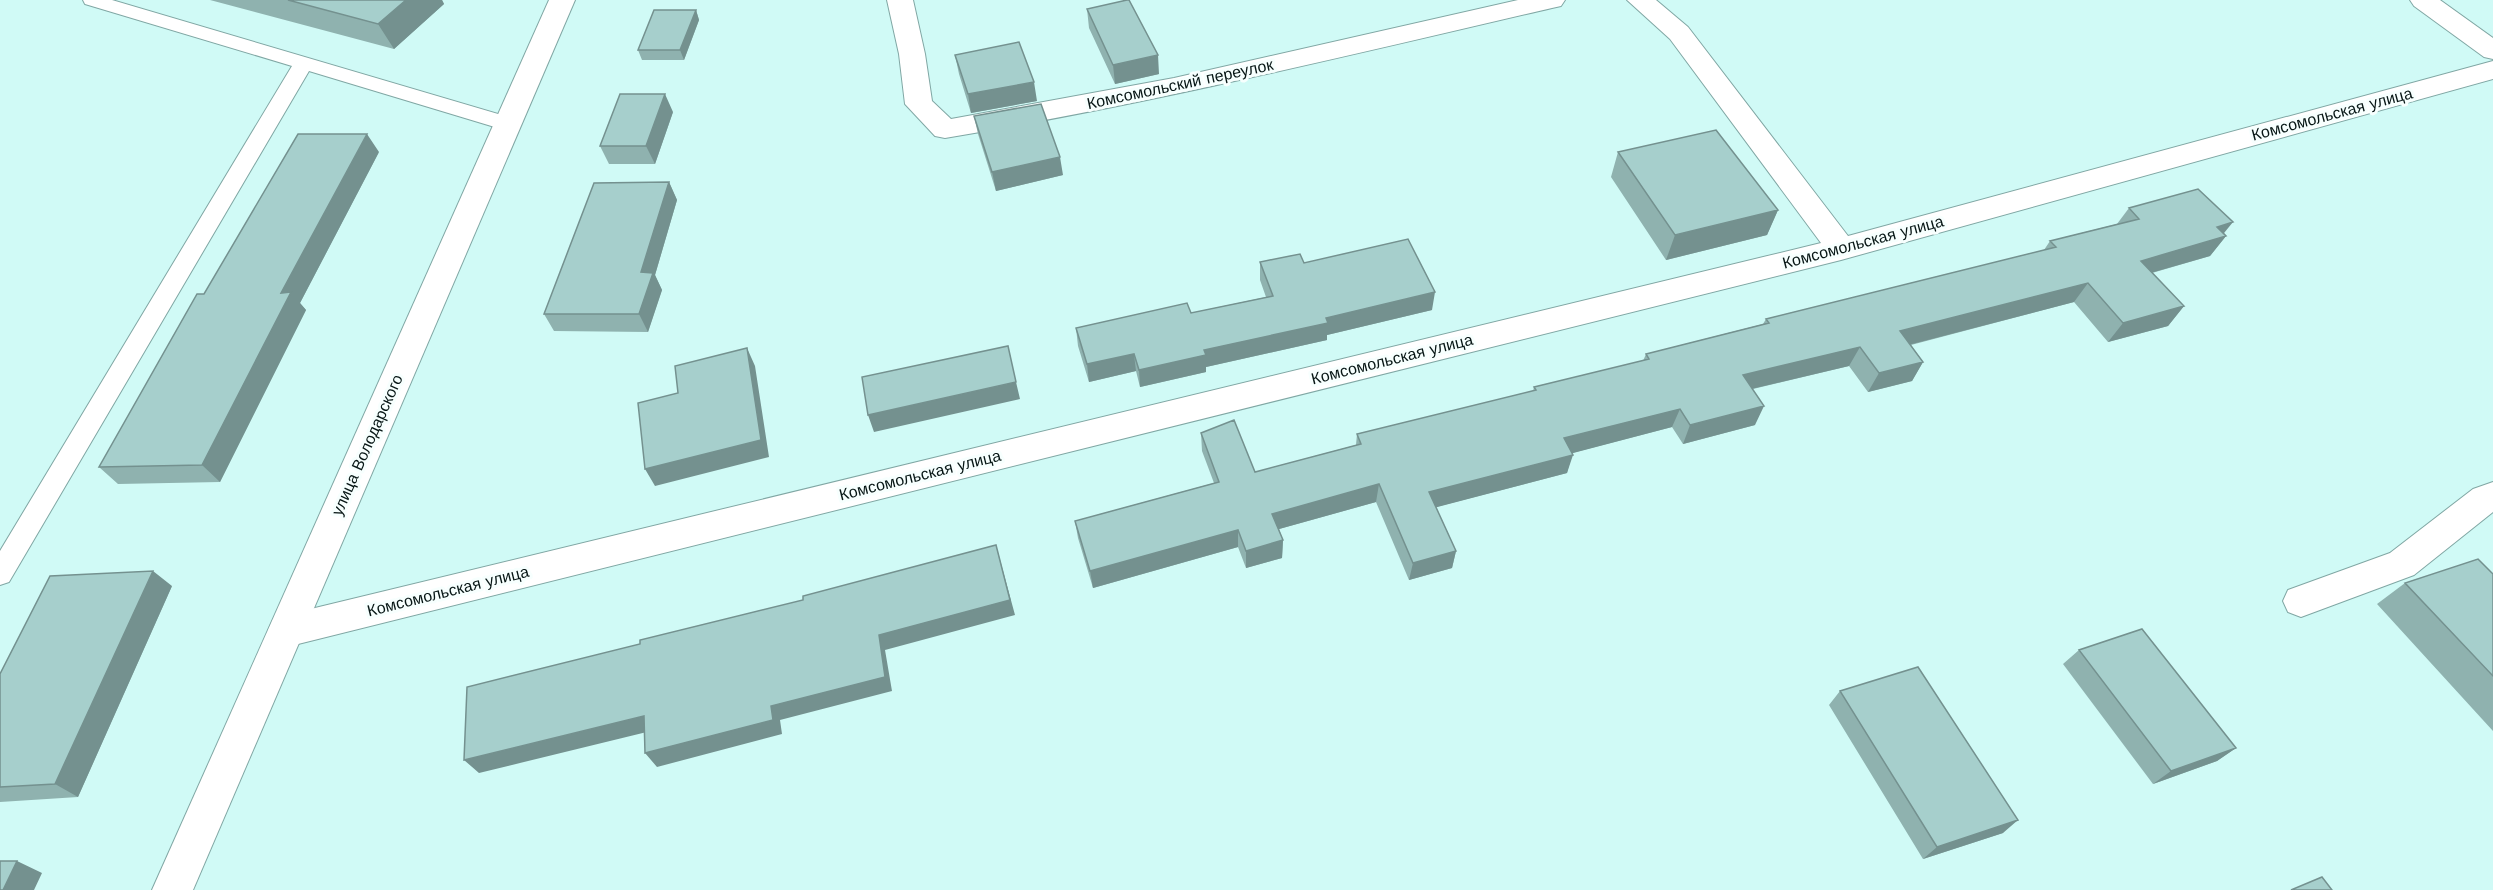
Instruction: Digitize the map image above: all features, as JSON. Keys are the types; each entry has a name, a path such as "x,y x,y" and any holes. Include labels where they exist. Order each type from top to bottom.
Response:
{"street":[{"name":"улица Володарского","path":"172,890 562,0"},
{"name":"Комсомольский переулок","path":"900,0 912,54 919,104 945,129 1025,117 1197,81 1552,0"},
{"path":"1640,0 1679,33 1841,249"},
{"path":"2423,0 2493,51"},
{"name":"Комсомольская улица","path":"286,631 1841,249 2493,70"},
{"path":"2301,601 2402,564 2485,499 2493,496"}],"lane":[{"path":"92,0 508,124"},
{"path":"0,574 303,64"}],"building":[{"path":"288,0 406,0 378,24"},
{"path":"1129,0 1158,55 1113,65 1087,9"},
{"path":"654,10 696,10 680,50 638,50"},
{"path":"1019,42 1034,82 968,94 955,55"},
{"path":"620,94 665,94 646,146 600,146"},
{"path":"1041,104 1060,157 992,172 974,116"},
{"path":"1716,130 1778,210 1675,235 1618,152"},
{"path":"298,134 367,134 281,293 291,292 202,465 99,467 197,294 204,294"},
{"path":"669,182 641,272 653,273 639,314 544,314 594,183"},
{"path":"2198,189 2233,222 2217,227 2226,236 2141,261 2184,306 2123,323 2088,283 1900,331 1923,362 1879,373 1860,347 1743,375 1764,406 1690,425 1680,409 1564,438 1573,455 1429,492 1456,551 1413,563 1379,484 1272,514 1283,540 1246,551 1238,530 1090,571 1075,521 1219,482 1201,433 1234,420 1255,472 1361,444 1357,434 1536,390 1534,387 1649,359 1646,354 1769,323 1766,319 2056,247 2050,241 2139,219 2129,208"},
{"path":"1408,239 1435,292 1326,318 1328,323 1204,350 1206,355 1139,370 1134,354 1087,364 1076,328 1187,303 1191,313 1273,296 1260,262 1300,254 1304,263"},
{"path":"1008,346 1016,382 868,415 862,377"},
{"path":"747,348 761,440 645,469 638,403 678,393 675,366"},
{"path":"996,545 1010,600 879,635 885,677 771,706 773,720 645,753 644,716 464,760 467,687 640,644 640,640 803,600 803,596"},
{"path":"2478,559 2493,574 2493,676 2405,583"},
{"path":"153,571 55,784 0,787 0,674 50,576"},
{"path":"2142,629 2236,748 2171,771 2079,650"},
{"path":"1918,667 2018,820 1937,847 1840,691"},
{"path":"0,861 17,861 3,890 0,890"},
{"path":"2322,877 2332,890 2291,890"}]}
